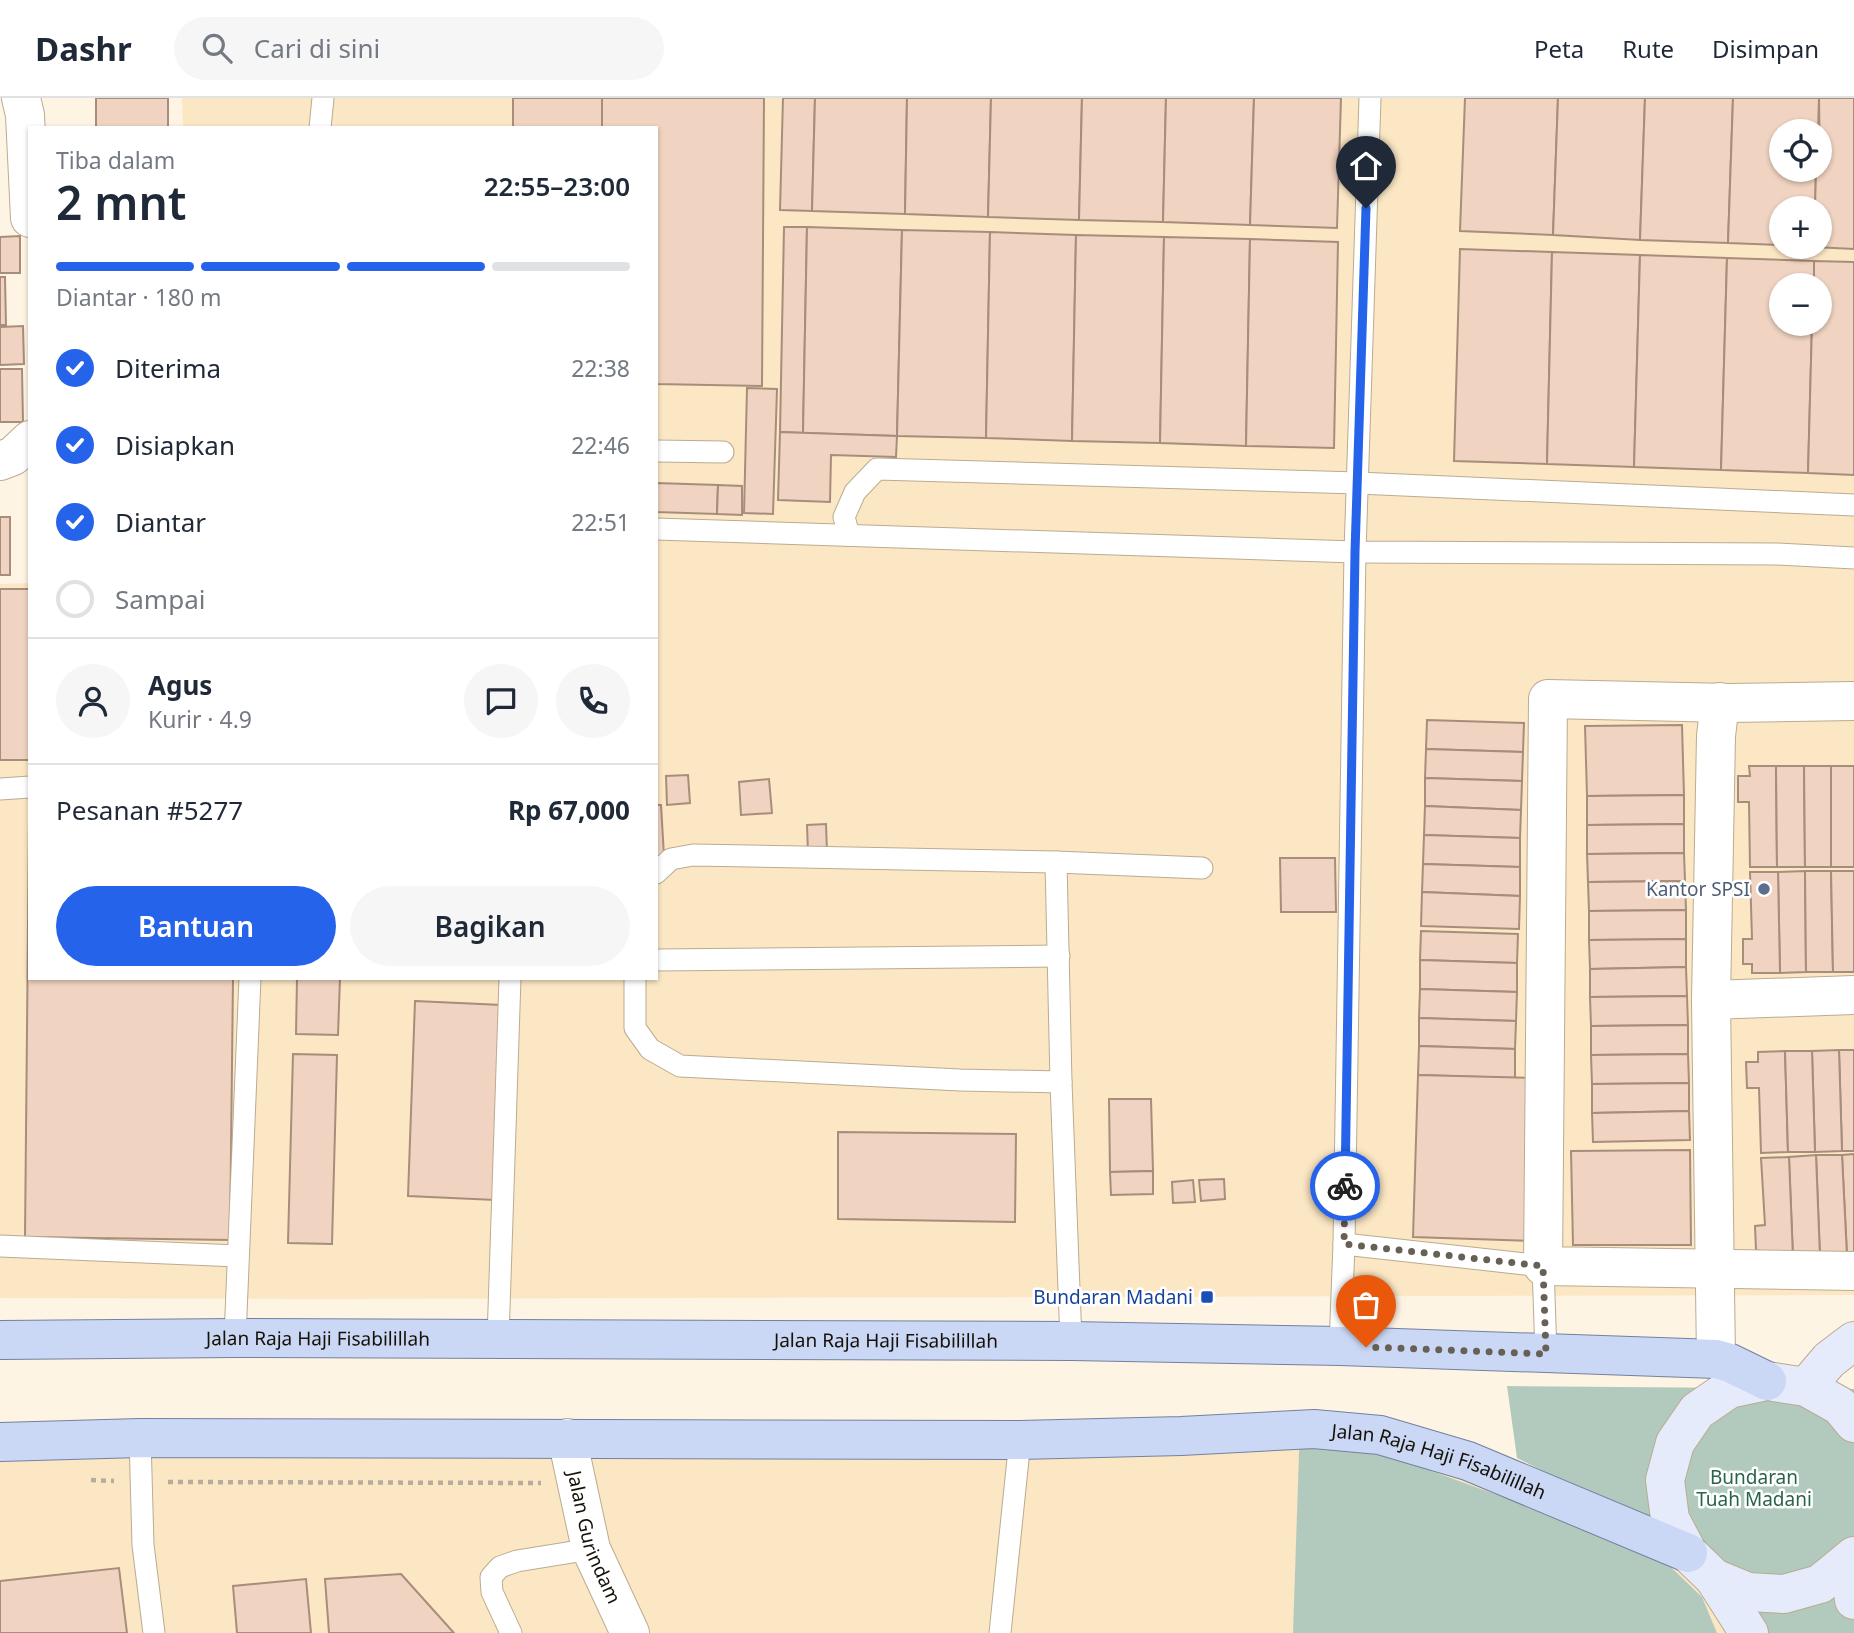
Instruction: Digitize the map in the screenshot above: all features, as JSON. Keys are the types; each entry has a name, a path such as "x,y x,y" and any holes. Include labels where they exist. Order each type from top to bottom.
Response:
{"main road":[{"name":"Jalan Raja Haji Fisabilillah","path":"0,1340 235,1338 1071,1341 1340,1346 1716,1359 1767,1381"},
{"path":"1806,1387 1829,1360 1854,1341"},
{"path":"1749,1633 1670,1519 1665,1480 1675,1443 1697,1411 1729,1389 1767,1381 1806,1387 1840,1406 1854,1423"},
{"name":"Jalan Raja Haji Fisabilillah","path":"0,1442 140,1438 1020,1440 1314,1429 1380,1435 1468,1461 1701,1566"},
{"path":"1701,1566 1748,1592 1784,1594 1820,1584 1851,1559"},
{"path":"1851,1559 1854,1600"}],"street":[{"path":"21,98 25,115 28,177"},
{"path":"0,461 13,456 28,442"},
{"path":"1854,701 1548,699 1543,1266 1854,1271"},
{"path":"1716,1359 1711,1000 1720,702"},
{"path":"1711,1000 1854,995"},
{"name":"Jalan Gurindam","path":"567,1438 591,1549 630,1633"}],"lane":[{"path":"320,126 323,98"},
{"path":"1340,1346 1355,552 1370,98"},
{"path":"658,451 723,452"},
{"path":"849,535 844,517 855,492 877,469 1358,483 1854,505"},
{"path":"658,529 1355,552 1777,554 1854,558"},
{"path":"0,789 28,787"},
{"path":"658,871 671,859 693,856 1056,862 1202,868"},
{"path":"1056,862 1071,1341"},
{"path":"658,960 1059,956"},
{"path":"235,1338 250,980"},
{"path":"498,1339 510,980"},
{"path":"635,980 635,1028 650,1049 680,1066 960,1080 1061,1082"},
{"path":"1344,1244 1543,1266 1546,1354"},
{"path":"0,1246 238,1256"},
{"path":"140,1438 143,1545 154,1633"},
{"path":"1000,1633 1020,1440"},
{"path":"511,1633 492,1592 491,1577 500,1567 591,1549"}],"path":[{"path":"89,1480 576,1484"}],"shaded area":[{"path":"182,98 1854,98 1854,1295 0,1298 0,584 28,583 28,980 658,980 658,126 183,126"},
{"path":"1380,1435 1854,1633 0,1633 0,1442"}],"green space":[{"name":"Bundaran Tuah Madani","path":"1507,1386 1854,1389 1854,1633 1767,1633 1639,1519 1517,1458"},
{"path":"1300,1423 1656,1553 1702,1597 1717,1633 1293,1633"}],"building":[{"path":"96,98 168,98 168,126 96,126"},
{"path":"513,98 602,98 602,126 513,126"},
{"path":"602,98 764,98 762,386 658,384 658,126 602,126"},
{"path":"783,98 815,98 812,211 780,210"},
{"path":"815,98 907,98 905,214 812,211"},
{"path":"907,98 991,98 988,217 905,214"},
{"path":"991,98 1082,98 1079,220 988,217"},
{"path":"1082,98 1166,98 1163,222 1079,220"},
{"path":"1166,98 1254,98 1250,225 1163,222"},
{"path":"1254,98 1341,98 1337,228 1250,225"},
{"path":"1465,98 1558,98 1553,235 1460,231"},
{"path":"1558,98 1645,98 1640,240 1553,235"},
{"path":"1645,98 1733,98 1728,243 1640,240"},
{"path":"1733,98 1819,98 1818,119 1769,119 1769,182 1816,182 1815,196 1769,196 1769,245 1728,243"},
{"path":"1819,98 1854,98 1854,249 1832,248 1832,196 1815,196 1816,182 1832,182 1832,119 1819,119"},
{"path":"784,227 807,227 803,433 780,432"},
{"path":"807,227 902,230 897,436 803,433"},
{"path":"902,230 990,232 986,438 897,436"},
{"path":"990,232 1076,235 1072,441 986,438"},
{"path":"1076,235 1164,237 1160,443 1072,441"},
{"path":"20,236 20,273 0,273 0,237"},
{"path":"1164,237 1250,239 1246,446 1160,443"},
{"path":"1250,239 1338,242 1334,448 1246,446"},
{"path":"1460,249 1552,252 1547,464 1454,461"},
{"path":"1552,252 1640,255 1634,467 1547,464"},
{"path":"1640,255 1727,258 1721,470 1634,467"},
{"path":"1727,258 1814,261 1814,273 1769,273 1769,336 1812,336 1808,473 1721,470"},
{"path":"1814,261 1854,262 1854,475 1808,473 1812,336 1832,336 1832,273 1814,273"},
{"path":"0,277 5,277 6,325 0,325"},
{"path":"23,326 24,364 0,365 0,327"},
{"path":"0,369 22,369 23,422 0,422"},
{"path":"747,388 777,389 773,514 744,513"},
{"path":"780,432 897,436 896,457 831,455 830,502 778,500"},
{"path":"658,483 718,485 717,514 658,512"},
{"path":"718,485 742,486 742,515 717,514"},
{"path":"0,517 10,517 10,575 0,575"},
{"path":"0,589 28,589 28,760 0,760"},
{"path":"1427,720 1524,723 1523,752 1426,749"},
{"path":"1682,725 1684,795 1587,796 1585,726"},
{"path":"1426,749 1523,752 1522,781 1425,778"},
{"path":"1749,766 1776,766 1777,867 1750,867 1749,802 1738,802 1738,776 1750,776"},
{"path":"1776,766 1804,766 1805,867 1777,867"},
{"path":"1804,766 1831,766 1831,867 1805,867"},
{"path":"1831,766 1854,766 1854,867 1831,867"},
{"path":"688,775 690,803 667,805 666,776"},
{"path":"1425,778 1522,781 1521,810 1425,806"},
{"path":"769,779 772,813 741,815 739,782"},
{"path":"1684,795 1684,824 1587,825 1587,796"},
{"path":"658,805 661,805 664,856 658,856"},
{"path":"1425,806 1521,810 1520,838 1424,835"},
{"path":"826,824 827,852 808,853 807,825"},
{"path":"1684,824 1684,853 1587,854 1587,825"},
{"path":"1424,835 1520,838 1520,867 1423,864"},
{"path":"1684,853 1685,881 1588,882 1587,854"},
{"path":"1280,858 1335,858 1336,912 1281,912"},
{"path":"1423,864 1520,867 1520,896 1422,892"},
{"path":"1805,871 1806,972 1780,973 1778,872"},
{"path":"1805,871 1831,871 1833,972 1806,972"},
{"path":"1831,871 1854,871 1854,972 1833,972"},
{"path":"1750,872 1778,872 1780,973 1752,973 1752,964 1743,964 1743,939 1752,939"},
{"path":"1685,881 1686,910 1589,911 1588,882"},
{"path":"1422,892 1520,896 1519,929 1421,926"},
{"path":"1686,910 1686,939 1589,940 1589,911"},
{"path":"28,926 28,980 233,980 230,1240 25,1237"},
{"path":"1421,931 1518,934 1517,963 1420,960"},
{"path":"1686,939 1686,967 1590,969 1589,940"},
{"path":"1420,960 1517,963 1517,992 1420,989"},
{"path":"1686,967 1687,996 1590,997 1590,969"},
{"path":"297,980 340,980 338,1035 296,1034"},
{"path":"1420,989 1517,992 1516,1021 1419,1018"},
{"path":"1687,996 1688,1025 1591,1026 1590,997"},
{"path":"415,1001 502,1005 495,1200 408,1196"},
{"path":"1419,1018 1516,1021 1515,1049 1419,1046"},
{"path":"1688,1025 1688,1054 1591,1055 1591,1026"},
{"path":"1419,1046 1515,1049 1515,1078 1418,1075"},
{"path":"1839,1050 1854,1050 1854,1151 1842,1151"},
{"path":"1839,1050 1842,1151 1815,1152 1812,1051"},
{"path":"1785,1051 1788,1152 1761,1153 1759,1088 1747,1088 1746,1062 1758,1062 1758,1052"},
{"path":"1785,1051 1812,1051 1815,1152 1788,1152"},
{"path":"293,1054 337,1055 332,1244 288,1243"},
{"path":"1688,1054 1689,1083 1592,1084 1591,1055"},
{"path":"1418,1075 1534,1078 1530,1241 1413,1237"},
{"path":"1689,1083 1689,1111 1592,1113 1592,1084"},
{"path":"1109,1099 1151,1099 1153,1171 1110,1172"},
{"path":"1689,1111 1690,1140 1593,1142 1592,1113"},
{"path":"838,1132 1016,1134 1015,1222 838,1219"},
{"path":"1690,1150 1691,1245 1573,1245 1571,1151"},
{"path":"1854,1154 1854,1256 1847,1256 1842,1155"},
{"path":"1816,1155 1842,1155 1847,1256 1820,1257"},
{"path":"1816,1155 1820,1257 1793,1258 1789,1157"},
{"path":"1789,1157 1793,1258 1756,1250 1755,1226 1765,1225 1761,1158"},
{"path":"1153,1171 1153,1194 1111,1195 1110,1172"},
{"path":"1224,1179 1225,1199 1201,1201 1199,1180"},
{"path":"1193,1180 1195,1202 1173,1203 1172,1182"},
{"path":"119,1568 127,1633 0,1633 0,1581"},
{"path":"401,1574 454,1633 329,1633 325,1579"},
{"path":"306,1579 311,1633 237,1633 233,1586"}],"way so far":[{"path":"1345,1186 1344,1244 1543,1266 1546,1354 1366,1347"}],"place":[{"name":"Kantor SPSI","path":"1764,889"},
{"name":"Bundaran Madani","path":"1207,1297"}],"route":[{"path":"1345,1186 1355,552 1366,208"}]}
